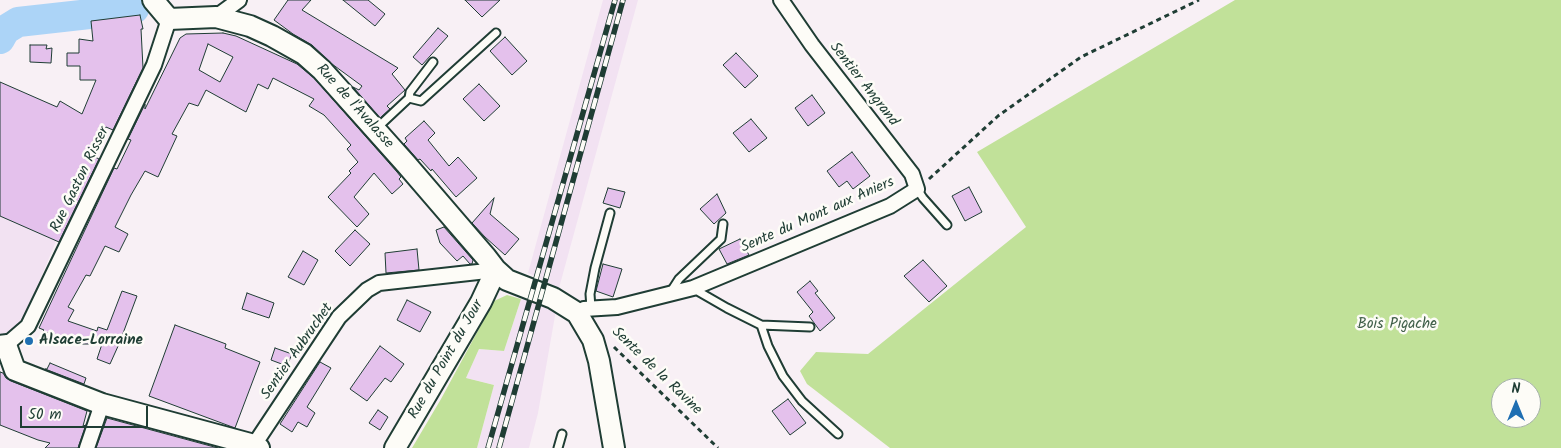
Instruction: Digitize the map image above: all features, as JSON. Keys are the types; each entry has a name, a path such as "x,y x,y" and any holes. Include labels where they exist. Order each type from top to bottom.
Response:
{"main road":[{"path":"153,0 169,19"},
{"name":"Rue de l'Avalasse","path":"169,19 216,17 250,26 304,54 322,70 496,270 507,280 584,311"},
{"name":"Rue du Point du Jour","path":"395,448 476,310 496,270"},
{"path":"584,311 599,361 614,448"},
{"path":"3,346 15,370 102,404 257,447"}],"street":[{"path":"216,17 239,0"},
{"name":"Sentier Angrand","path":"781,0 817,53 912,174 917,189"},
{"name":"Rue Gaston Risser","path":"3,346 28,326 154,65 169,19"},
{"name":"Sente du Mont aux Aniers","path":"584,311 617,307 693,288 890,206 917,189"},
{"name":"Sentier Aubruchet","path":"257,447 339,317 367,290 378,282 496,270"},
{"path":"86,448 102,404"}],"lane":[{"path":"408,98 420,101 496,33"},
{"path":"375,130 408,98 410,92 433,62"},
{"path":"917,189 922,198 947,225"},
{"path":"584,311 610,213"},
{"path":"670,294 679,279 721,239 723,224"},
{"path":"693,288 761,325 810,327"},
{"path":"761,325 768,346 783,376 802,401 838,434"},
{"path":"558,448 562,434"}],"path":[{"name":"Sente du Mont aux Aniers","path":"917,189 998,116 1081,57 1199,0"},
{"name":"Sente de la Ravine","path":"608,341 718,448"}],"shaded area":[{"path":"603,0 638,0 559,288 528,273"},
{"path":"0,82 76,147 96,158 56,241 23,321 16,329 0,336"},
{"path":"521,299 556,310 538,413 529,448 477,448 494,385 466,378 479,349 504,351"}],"green space":[{"name":"Bois Pigache","path":"1235,0 1561,0 1561,448 890,448 807,384 800,371 816,352 868,354 1026,227 977,152"},
{"path":"507,295 521,299 504,351 479,349 466,378 494,385 477,448 412,448 494,301"}],"building":[{"path":"288,0 311,0 302,10 398,68 392,74 405,90 387,106 390,109 380,118 353,87 359,90 362,86 332,64 312,45 274,20"},
{"path":"343,0 368,0 385,14 375,26"},
{"path":"465,0 500,0 482,17"},
{"path":"140,15 143,29 141,29 143,68 113,130 106,127 91,155 99,159 59,242 0,216 0,82 57,107 60,101 82,114 96,80 80,80 80,66 67,66 67,53 79,53 79,39 93,41 91,21"},
{"path":"438,28 448,36 422,65 413,57"},
{"path":"223,33 236,36 297,64 314,78 397,172 403,184 392,194 374,173 354,197 369,214 357,227 328,197 351,173 349,171 358,162 347,149 351,145 324,115 309,106 314,99 273,78 268,89 258,84 246,112 206,90 198,106 189,103 172,134 177,136 158,177 145,171 131,195 115,227 128,234 119,252 105,246 90,276 86,275 68,307 74,310 68,321 97,331 98,327 107,330 122,291 137,296 122,336 140,342 139,344 119,344 110,364 97,359 102,344 81,344 39,328 114,168 117,169 131,140 128,139 145,104 145,109 180,38 186,34","holes":["208,44 233,57 220,82 199,70"]},
{"path":"505,37 527,61 512,75 490,51"},
{"path":"30,45 47,45 46,49 52,48 51,63 30,62"},
{"path":"736,53 758,76 745,88 723,65"},
{"path":"479,84 500,106 484,121 463,99"},
{"path":"812,95 825,113 808,126 795,108"},
{"path":"751,119 767,138 749,152 733,133"},
{"path":"424,121 435,133 428,140 449,166 458,157 477,178 456,197 432,169 431,171 420,159 418,160 404,144 407,141 405,138"},
{"path":"852,152 870,176 853,189 847,181 839,187 827,171"},
{"path":"969,187 982,212 965,221 952,196"},
{"path":"608,188 625,192 620,208 603,203"},
{"path":"717,194 726,213 714,224 700,209"},
{"path":"494,198 490,214 519,239 505,255 472,223"},
{"path":"444,227 473,260 472,264 463,256 457,261 440,243 436,230"},
{"path":"355,230 370,244 350,266 335,251"},
{"path":"740,239 749,255 727,264 719,249"},
{"path":"417,249 419,270 386,273 385,253"},
{"path":"303,251 318,260 304,285 288,277"},
{"path":"923,260 947,286 929,302 904,276"},
{"path":"603,264 622,269 613,297 596,291"},
{"path":"810,281 818,291 815,293 835,318 820,331 809,316 813,312 797,292"},
{"path":"247,293 274,303 269,318 242,309"},
{"path":"407,300 431,312 420,332 397,320"},
{"path":"175,325 226,344 225,348 260,362 235,428 149,396"},
{"path":"380,346 404,364 391,382 385,378 367,401 350,389"},
{"path":"275,348 292,354 287,366 271,360"},
{"path":"320,362 331,368 307,407 315,413 307,427 298,422 292,432 280,424"},
{"path":"50,363 86,378 84,384 45,369 47,369"},
{"path":"0,372 11,381 87,411 83,426 86,425 78,448 45,448 50,443 0,425"},
{"path":"788,399 806,423 790,435 772,411"},
{"path":"378,410 388,417 380,430 369,423"},
{"path":"107,418 218,448 96,448"}],"waterway":[{"path":"0,39 5,30 18,22 134,9"}],"railway":[{"path":"488,448 615,0"},
{"path":"499,448 623,0"}],"place":[{"name":"Alsace-Lorraine","path":"29,341"}]}
